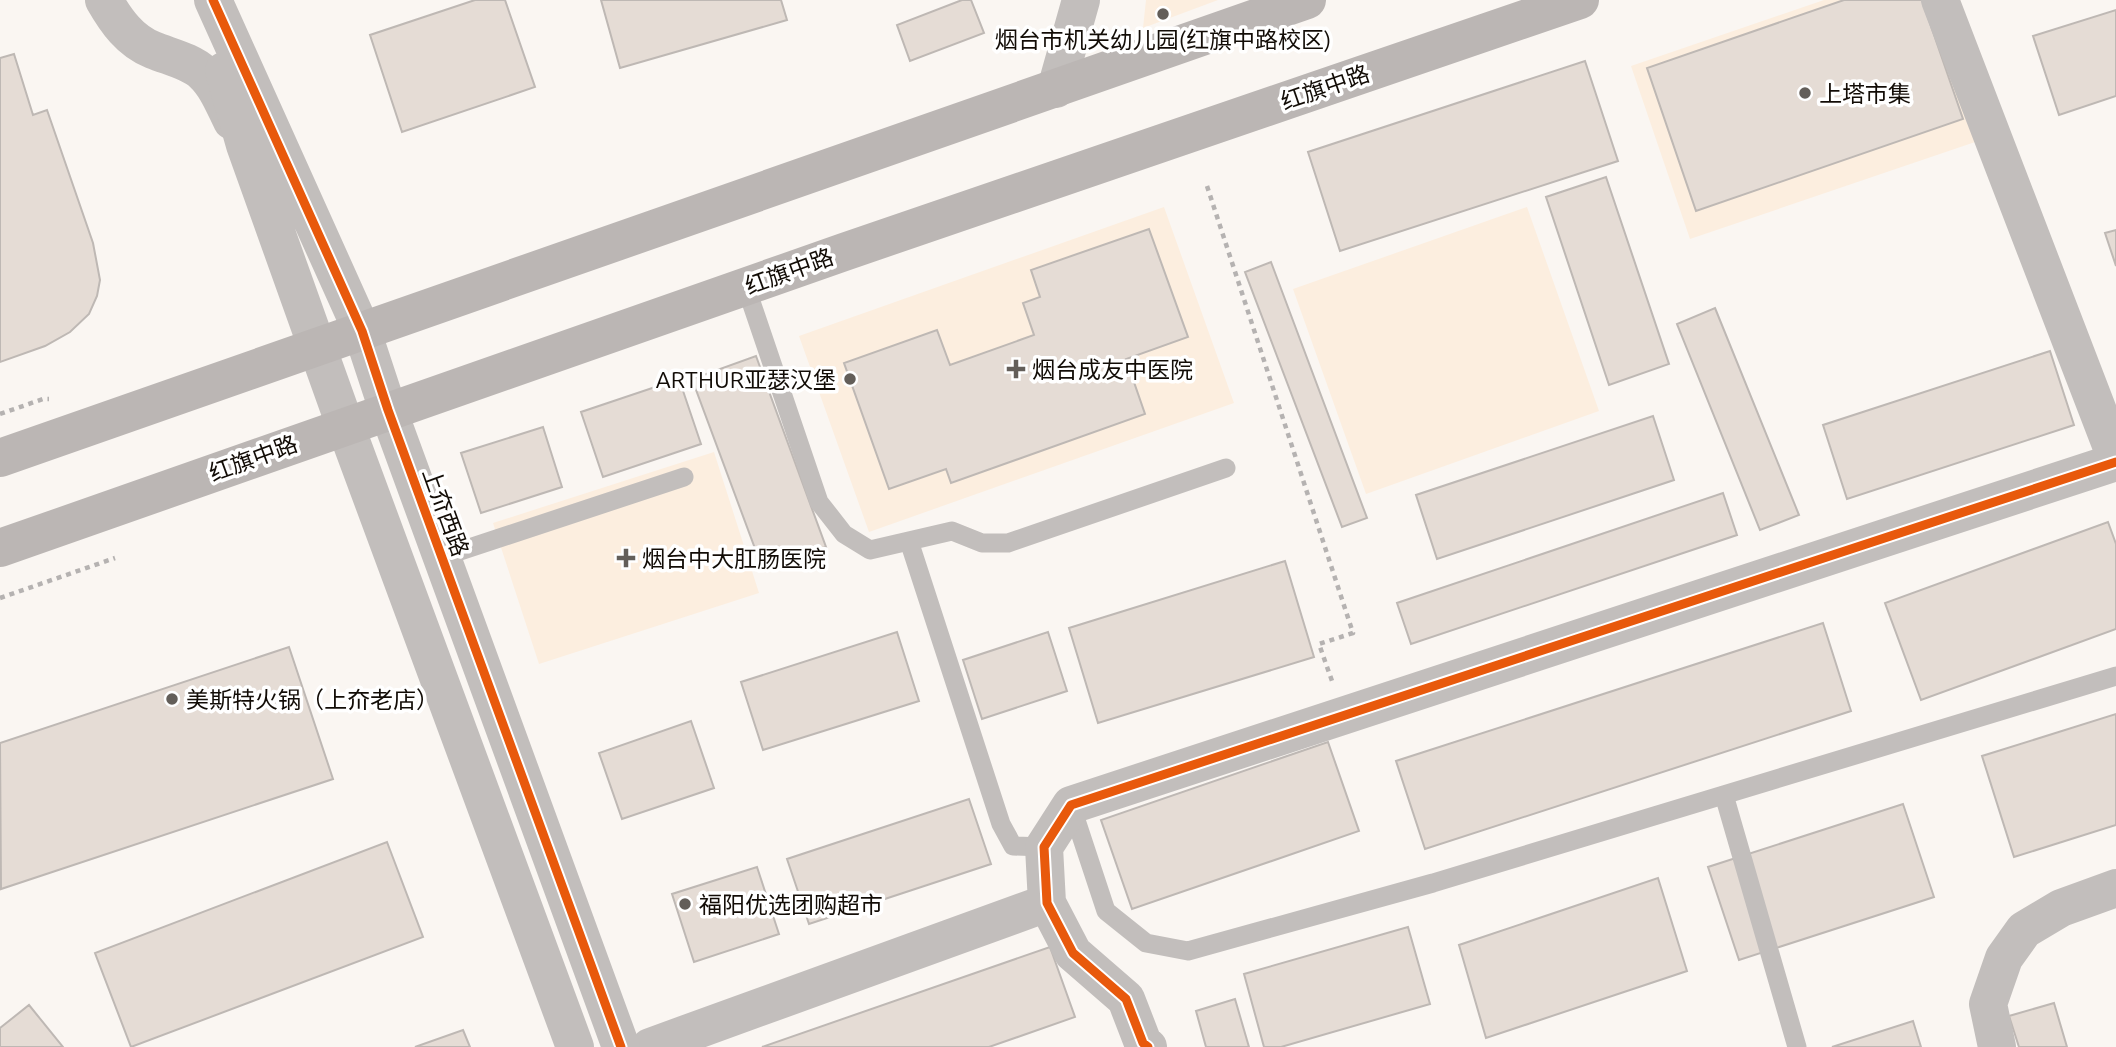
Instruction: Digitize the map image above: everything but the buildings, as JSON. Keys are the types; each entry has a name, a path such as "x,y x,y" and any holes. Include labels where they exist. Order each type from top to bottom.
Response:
{"main road":[{"path":"0,458 62,416 317,346 362,331 1307,0"},
{"name":"红旗中路","path":"0,548 388,410 1580,0"}],"street":[{"path":"104,0 116,21 134,38 150,49 188,63 203,73 260,140"},
{"name":"上夼西路","path":"204,0 260,140 362,331 388,410 621,1047"},
{"name":"上夼西路","path":"213,0 260,140 317,346 575,1047"},
{"path":"1056,89 1081,0"},
{"path":"1143,1046 1126,999 1073,953 1047,903 1044,847 1071,805 2116,460 1940,0"},
{"path":"1997,1047 1988,1004 2004,958 2024,930 2062,908 2116,888"},
{"path":"650,1047 1047,903"}],"lane":[{"path":"746,287 820,502 844,534 870,550 952,531 982,543 1008,543 1226,468"},
{"path":"442,557 684,477"},
{"path":"909,541 1001,824 1013,846 1044,847"},
{"path":"1071,805 1106,911 1146,943 1188,951 1433,884 2116,676"},
{"path":"1724,795 1797,1047"}],"path":[{"path":"1207,186 1353,633 1319,644 1334,688"},
{"path":"0,414 43,399 62,416"},
{"path":"0,598 115,558"}],"shaded area":[{"name":"烟台市机关幼儿园(红旗中路校区)","path":"1146,0 1218,0 1143,28"},
{"name":"上塔市集","path":"1824,0 1933,0 1981,140 1690,239 1631,66"},
{"name":"烟台成友中医院","path":"1164,207 1234,403 869,532 799,336"},
{"path":"1527,207 1599,411 1366,494 1293,289"},
{"name":"烟台中大肛肠医院","path":"714,452 759,593 539,664 493,523"}],"cycle path":[{"path":"213,0 362,331 388,410 621,1047"},
{"path":"1148,1047 1143,1043 1126,999 1073,953 1047,903 1044,847 1071,805 2116,462"}],"place":[{"name":"烟台市机关幼儿园(红旗中路校区)","path":"1163,14"},
{"name":"上塔市集","path":"1805,93"},
{"name":"烟台成友中医院","path":"1016,369"},
{"name":"ARTHUR亚瑟汉堡","path":"850,379"},
{"name":"烟台中大肛肠医院","path":"626,558"},
{"name":"美斯特火锅（上夼老店）","path":"172,699"},
{"name":"福阳优选团购超市","path":"685,904"}]}
